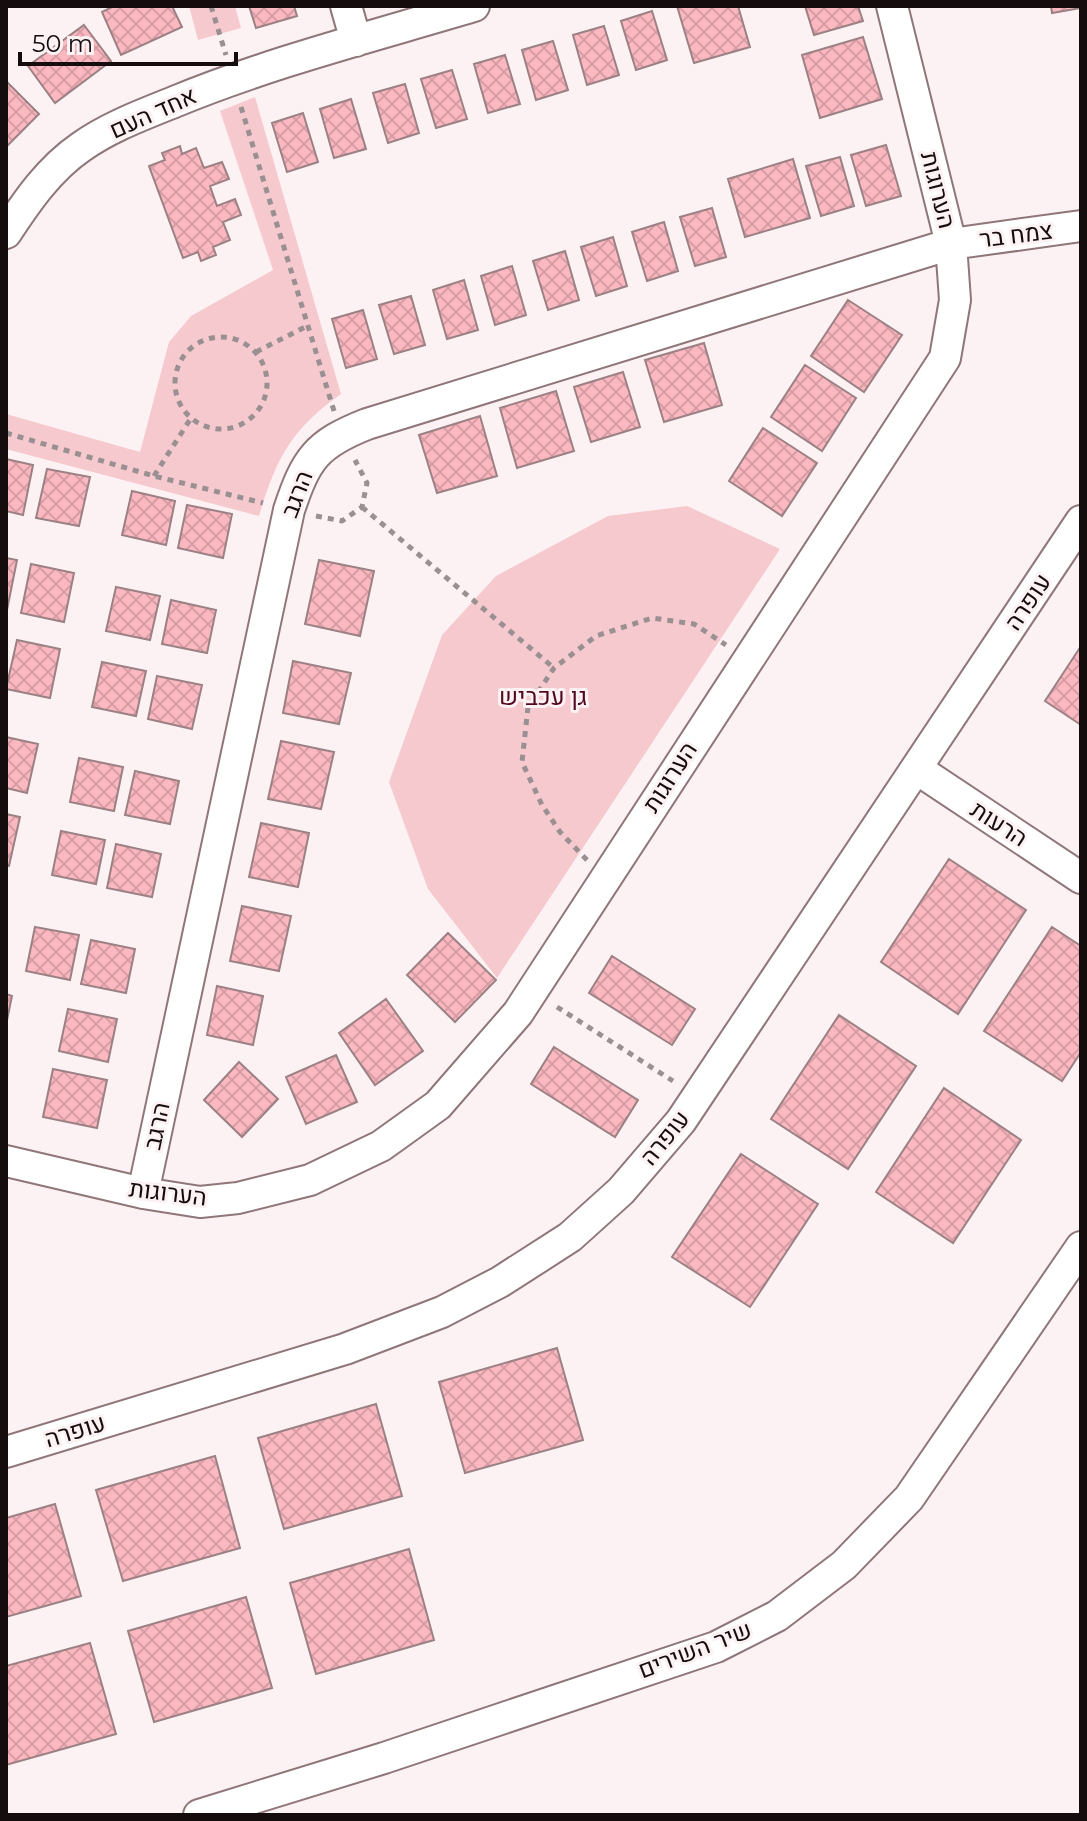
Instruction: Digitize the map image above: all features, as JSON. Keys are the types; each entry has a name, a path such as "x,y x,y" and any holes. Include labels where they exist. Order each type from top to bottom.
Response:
{"street":[{"path":"346,6 356,41"},
{"name":"אחד העם","path":"6,233 54,169 81,147 123,123 233,78 474,6"},
{"name":"הערוגות","path":"6,1161 143,1193 200,1202 238,1198 310,1180 381,1146 438,1105 518,1013 945,358 955,300 951,244 892,6"},
{"name":"צמח בר","path":"951,244 1081,226"},
{"name":"הרגב","path":"143,1193 289,510 299,481 313,455 341,434 951,244"},
{"name":"עופרה","path":"6,1452 345,1349 442,1312 500,1282 570,1237 621,1191 681,1121 1081,521"},
{"name":"הרעות","path":"917,769 1081,878"},
{"name":"שיר השירים","path":"199,1815 384,1758 716,1647 777,1616 844,1565 909,1498 1081,1247"}],"path":[{"path":"6,433 154,476 289,510 342,521 362,507 367,483 341,434 211,6"},
{"path":"256,352 307,326"},
{"path":"226,337 243,342 256,352 264,365 267,380 259,409 248,420 234,427 219,429 204,426 180,406 175,389 175,372 182,357 194,345 210,338 226,337"},
{"path":"154,476 191,418"},
{"path":"362,507 554,668"},
{"path":"604,878 560,832 542,805 522,762 528,707 554,668 596,636 652,618 694,624 747,659"},
{"path":"532,991 698,1096"}],"green space":[{"path":"189,6 235,6 241,28 198,40"},
{"path":"255,97 341,394 309,420 288,447 272,478 259,516 6,449 6,414 140,452 169,342 191,316 273,270 220,111"},
{"name":"גן עכביש","path":"687,506 780,549 497,978 428,889 389,782 442,635 496,576 608,516"}],"building":[{"path":"114,6 172,6 182,27 121,55 102,12"},
{"path":"249,6 294,6 297,16 256,28"},
{"path":"677,6 738,6 750,47 694,63"},
{"path":"805,6 858,6 863,21 814,35"},
{"path":"1051,6 1081,6 1081,8 1052,13"},
{"path":"652,11 667,60 636,70 621,21"},
{"path":"84,25 111,61 55,103 28,66"},
{"path":"604,26 619,75 587,85 573,35"},
{"path":"863,37 882,99 820,118 802,55"},
{"path":"553,41 568,90 536,100 522,50"},
{"path":"505,55 520,104 488,113 474,64"},
{"path":"452,70 467,119 436,128 421,79"},
{"path":"8,83 39,114 6,147 6,85"},
{"path":"405,84 419,133 388,143 373,93"},
{"path":"351,99 366,149 334,158 320,109"},
{"path":"303,113 318,162 287,172 272,123"},
{"path":"886,145 901,196 866,206 851,155"},
{"path":"180,146 182,154 196,148 204,168 222,162 229,179 210,186 217,206 235,199 241,215 223,222 230,240 213,247 216,255 201,261 198,252 183,258 149,166 165,160 162,153"},
{"path":"840,157 854,206 821,216 806,166"},
{"path":"793,159 810,218 745,237 728,179"},
{"path":"712,208 726,257 695,266 680,217"},
{"path":"664,222 678,271 647,281 632,232"},
{"path":"613,237 627,286 596,296 581,247"},
{"path":"565,251 579,300 548,310 533,261"},
{"path":"512,266 526,315 495,325 481,276"},
{"path":"464,280 478,330 447,339 433,290"},
{"path":"411,296 425,345 394,354 379,305"},
{"path":"848,300 902,335 864,392 811,356"},
{"path":"363,310 377,359 346,368 332,319"},
{"path":"704,343 722,405 664,422 645,360"},
{"path":"805,365 856,398 822,451 771,417"},
{"path":"623,372 640,427 591,442 574,387"},
{"path":"556,391 574,451 517,468 500,408"},
{"path":"480,416 497,476 437,493 419,435"},
{"path":"763,428 817,463 782,516 729,481"},
{"path":"6,459 33,465 23,515 6,511"},
{"path":"47,469 90,477 79,526 36,518"},
{"path":"132,491 175,501 166,545 122,535"},
{"path":"187,505 232,514 223,558 178,548"},
{"path":"6,558 17,560 7,610 6,610"},
{"path":"319,560 374,571 360,636 305,624"},
{"path":"31,564 74,573 64,622 21,613"},
{"path":"116,587 160,596 150,640 106,631"},
{"path":"171,600 216,610 207,653 162,644"},
{"path":"17,640 60,649 50,698 6,689"},
{"path":"1081,646 1081,725 1045,701"},
{"path":"293,661 351,673 339,724 283,713"},
{"path":"102,662 146,671 136,716 92,707"},
{"path":"157,676 202,685 192,729 148,719"},
{"path":"6,737 38,744 27,793 6,788"},
{"path":"281,741 334,752 321,809 268,799"},
{"path":"79,758 123,767 114,811 70,802"},
{"path":"135,771 179,781 170,824 125,815"},
{"path":"6,814 20,817 9,866 6,865"},
{"path":"261,823 309,833 298,887 249,877"},
{"path":"61,831 105,840 96,884 52,875"},
{"path":"116,844 161,854 152,897 107,888"},
{"path":"949,859 1026,910 958,1014 881,962"},
{"path":"242,906 291,916 279,971 230,961"},
{"path":"35,927 79,935 70,980 26,971"},
{"path":"1052,927 1081,946 1081,1052 1062,1081 984,1031"},
{"path":"448,933 496,980 455,1022 407,975"},
{"path":"91,940 135,949 126,993 81,984"},
{"path":"612,956 695,1009 672,1045 589,993"},
{"path":"217,986 263,996 253,1045 207,1035"},
{"path":"6,994 12,996 6,1025"},
{"path":"386,999 423,1051 375,1085 339,1033"},
{"path":"68,1009 117,1019 108,1062 59,1051"},
{"path":"839,1015 916,1066 848,1169 771,1119"},
{"path":"554,1047 638,1100 615,1137 531,1084"},
{"path":"336,1055 357,1102 306,1124 286,1077"},
{"path":"239,1062 278,1099 242,1137 204,1100"},
{"path":"53,1069 107,1080 97,1128 43,1117"},
{"path":"944,1088 1021,1140 953,1243 876,1192"},
{"path":"741,1154 818,1204 750,1307 672,1257"},
{"path":"557,1348 583,1440 465,1473 439,1382"},
{"path":"376,1404 402,1496 284,1529 258,1438"},
{"path":"215,1456 240,1548 123,1581 96,1490"},
{"path":"55,1504 81,1596 6,1617 6,1518"},
{"path":"409,1549 434,1640 316,1674 290,1583"},
{"path":"246,1597 272,1688 154,1722 128,1631"},
{"path":"90,1643 116,1734 6,1765 6,1666"}]}
